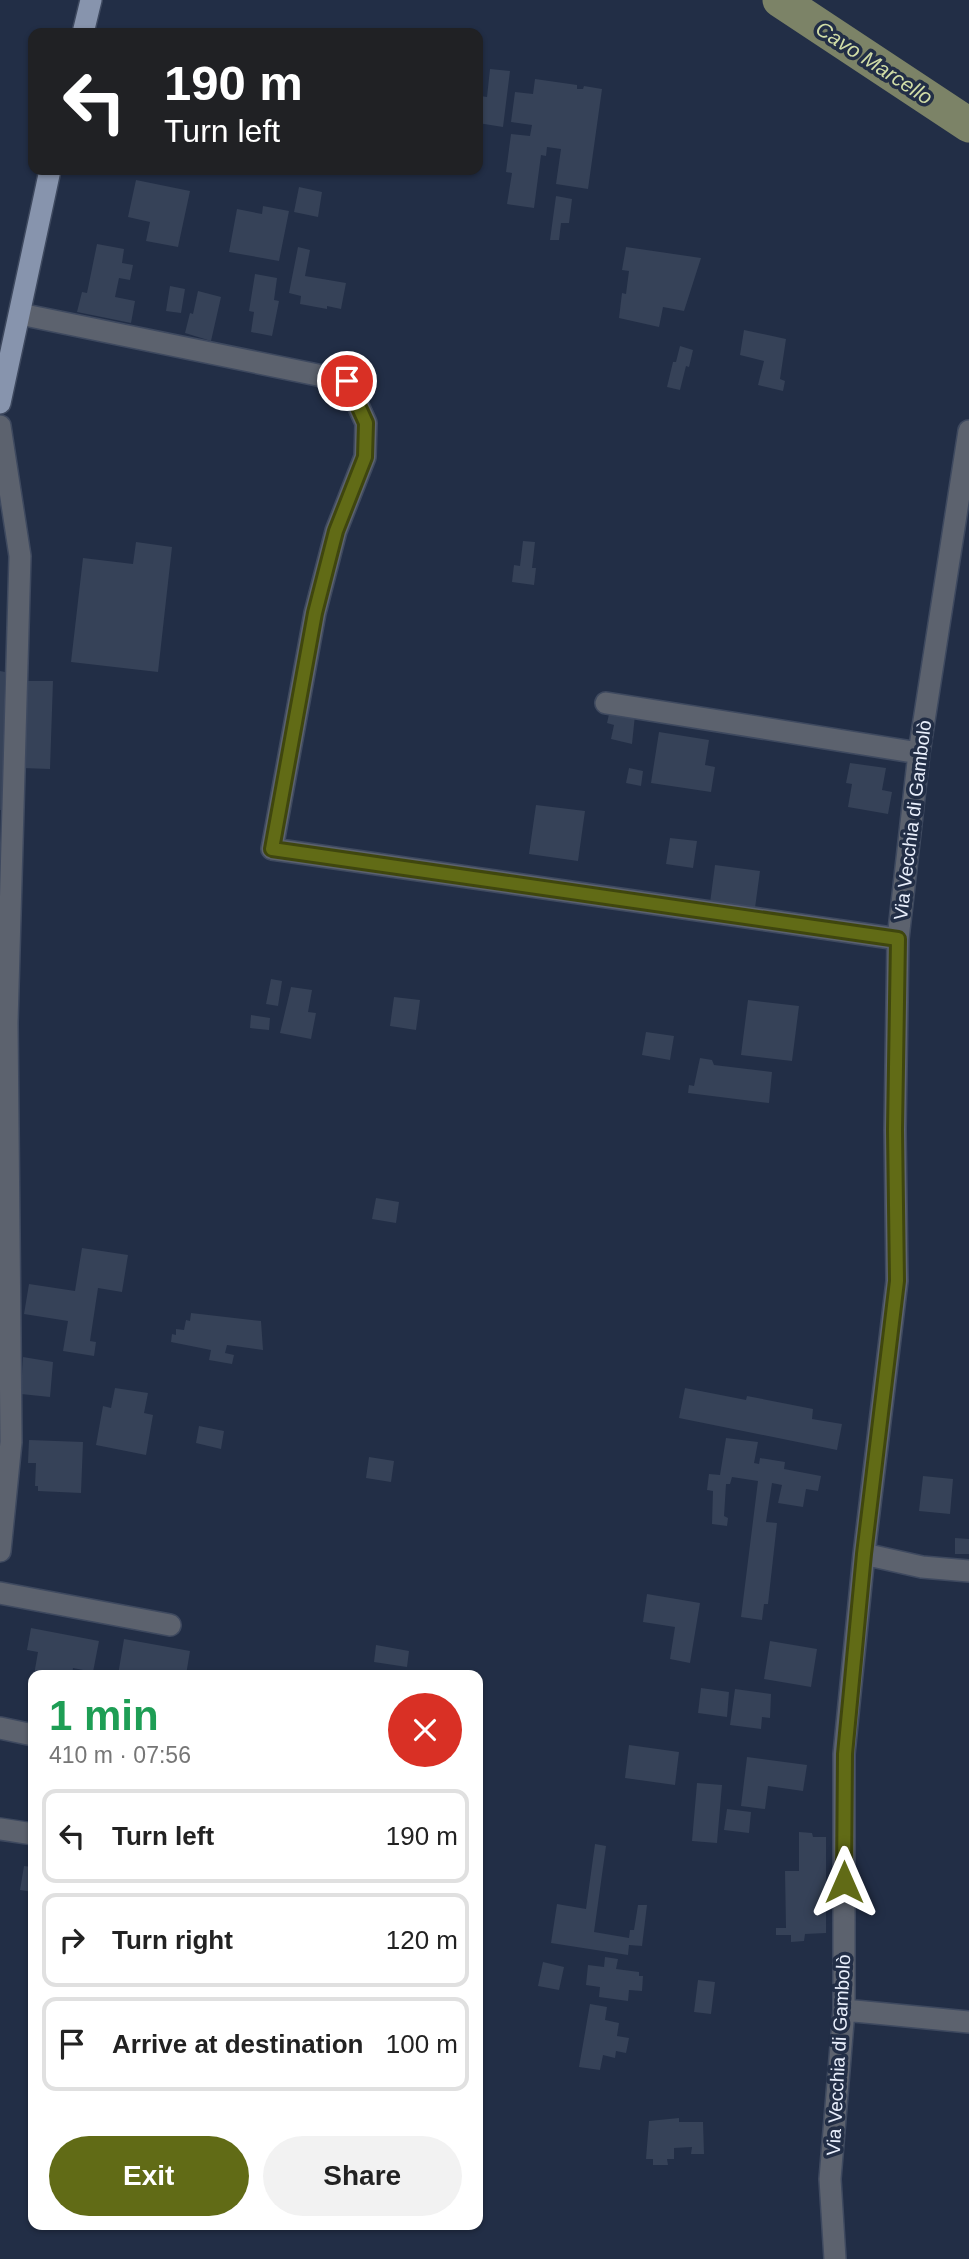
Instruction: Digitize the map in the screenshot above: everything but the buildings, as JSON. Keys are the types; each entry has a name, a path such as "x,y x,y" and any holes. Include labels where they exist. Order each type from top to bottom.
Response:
{"main road":[{"path":"74,28 78,0"},
{"path":"84,28 92,0"},
{"path":"0,403 49,175"}],"street":[{"path":"20,314 347,381 366,423 365,457 336,531 315,613 272,849 898,939"},
{"path":"0,426 20,556 7,1023 11,1442 0,1551"},
{"name":"Via Vecchia di Gambolò","path":"835,2259 830,2179 844,2010 845,1754 864,1554 897,1281 895,1130 898,939 919,752 969,431"},
{"path":"606,703 919,752"},
{"path":"864,1554 922,1567 969,1571"},
{"path":"0,1593 170,1625"},
{"path":"0,1728 28,1734"},
{"path":"0,1829 28,1833"},
{"path":"844,2010 969,2022"}],"waterway":[{"name":"Cavo Marcello","path":"780,0 969,125"}],"route":[{"path":"347,381 366,423 365,457 336,531 315,613 272,849 898,939 895,1130 897,1281 864,1554 845,1754 844,1882"}]}
